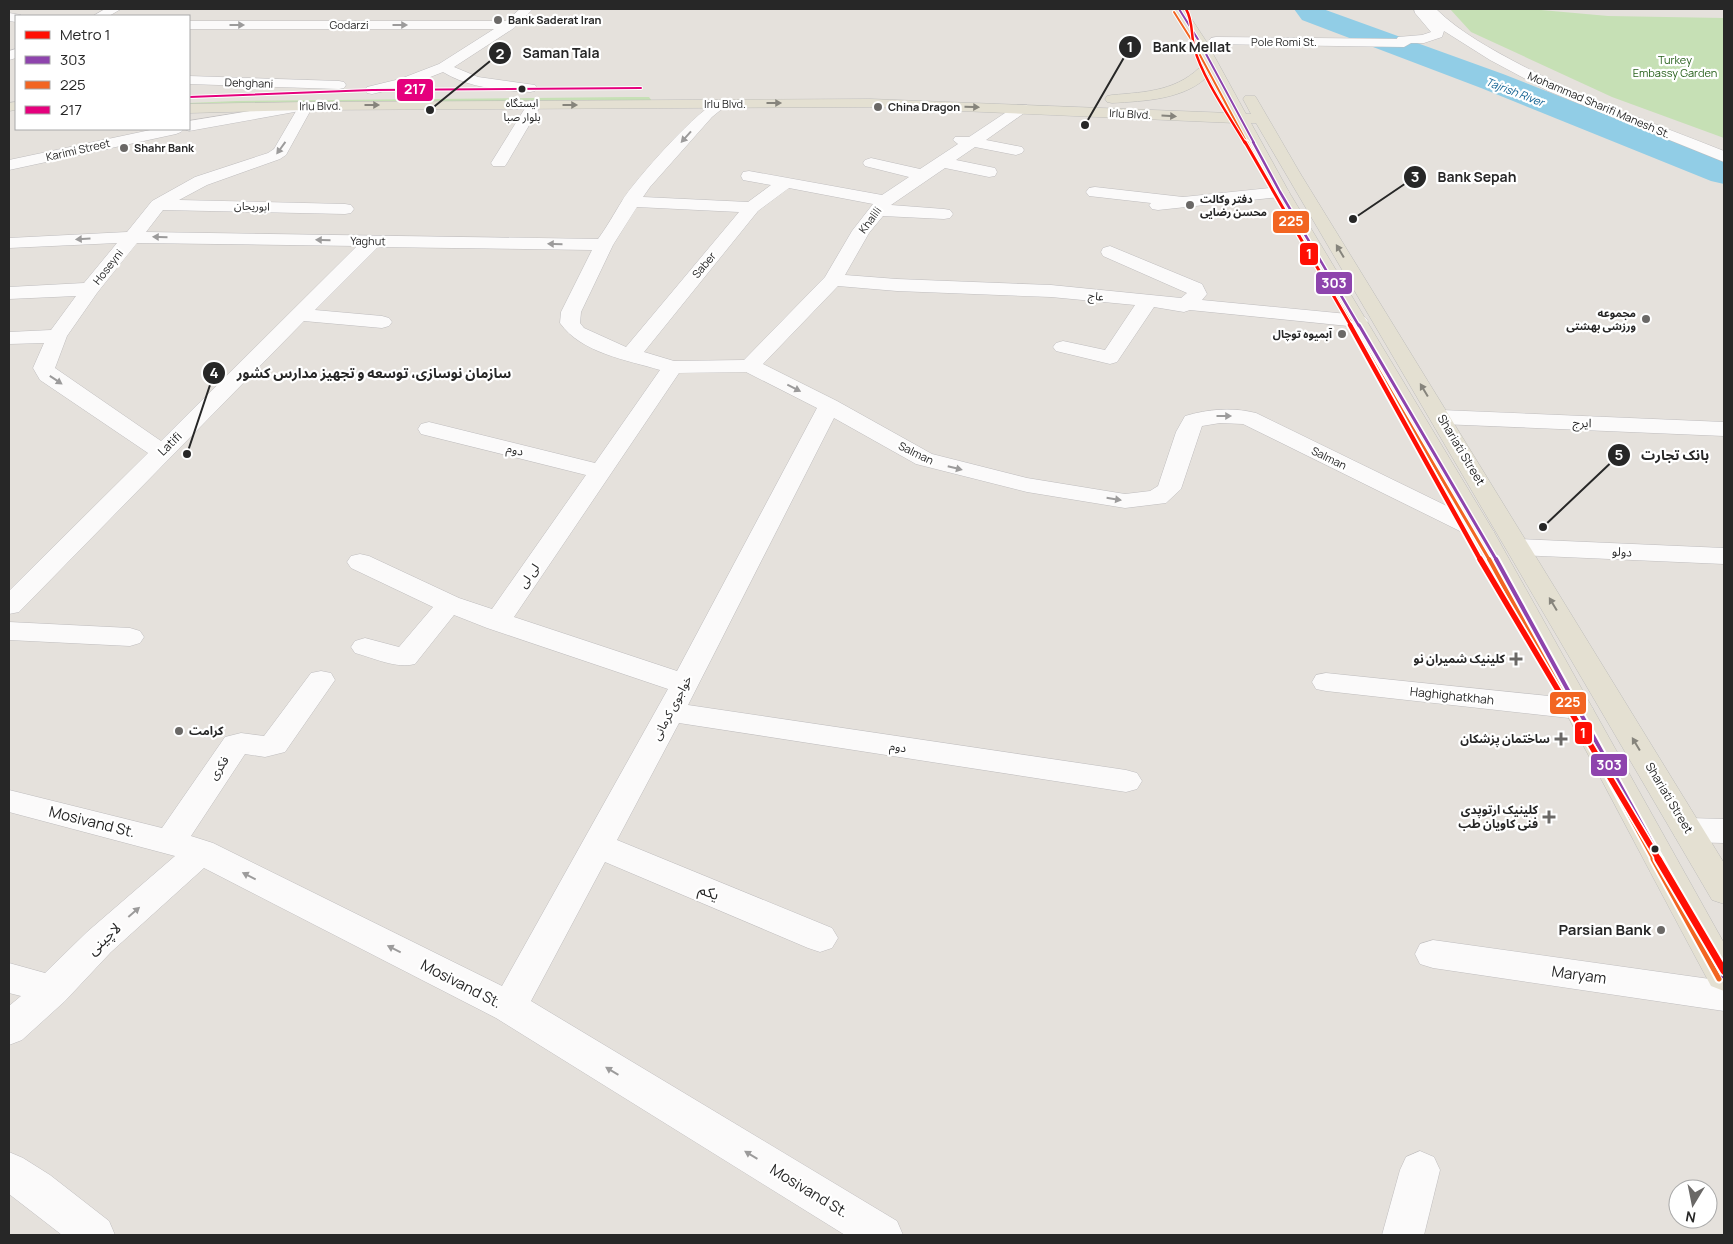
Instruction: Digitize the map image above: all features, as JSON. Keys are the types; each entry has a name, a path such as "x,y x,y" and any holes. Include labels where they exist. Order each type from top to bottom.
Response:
{"main road":[{"name":"Shariati Street","path":"1179,9 1199,41 1210,65 1280,192 1481,532 1724,976"},
{"path":"1214,37 1226,58"},
{"path":"1098,101 1142,96 1183,88 1202,76 1210,65"},
{"name":"Shariati Street","path":"1241,83 1292,173 1441,417 1724,891"},
{"path":"638,104 665,99 673,93 641,88"},
{"name":"Irlu Blvd.","path":"190,97 372,90 660,88"},
{"name":"Irlu Blvd.","path":"773,89 924,92 1098,101 1237,113"},
{"name":"Irlu Blvd.","path":"190,109 306,106 870,103 1258,113"}],"street":[{"path":"102,15 115,9"},
{"path":"372,90 419,77 444,67 509,25 527,9"},
{"name":"Mohammad Sharifi Manesh St.","path":"1418,9 1439,35 1458,48 1522,80 1724,163"},
{"name":"Mohammad Sharifi Manesh St.","path":"1430,9 1439,35 1495,57 1553,88 1724,157"},
{"name":"Godarzi","path":"190,25 509,25"},
{"name":"Pole Romi St.","path":"1214,37 1403,41 1439,35"},
{"path":"444,67 454,75 467,80 530,88"},
{"name":"Dehghani","path":"190,80 339,85"},
{"name":"Salman","path":"721,104 707,114 643,184 604,244 571,312 570,323 577,332 588,339 630,355 673,368 750,366 829,406 924,459 1027,485 1126,501 1157,498 1169,489 1187,432 1193,421 1203,417 1226,415 1248,418 1481,532"},
{"path":"499,163 534,105"},
{"path":"190,126 306,106"},
{"name":"Hoseyni","path":"162,452 48,375 44,368 57,336 90,289 158,205 201,181 274,156 280,152 306,106"},
{"name":"Khalili","path":"750,366 833,280 861,232 881,205 923,174 1022,108"},
{"name":"Karimi Street","path":"9,158 96,140 112,130"},
{"name":"Karimi Street","path":"9,165 171,130"},
{"path":"947,137 1016,150"},
{"path":"941,162 989,172"},
{"path":"871,163 923,174"},
{"path":"750,176 881,205 944,214"},
{"name":"Saber","path":"630,355 752,207 785,183"},
{"path":"1095,192 1181,202"},
{"path":"1158,205 1280,192"},
{"path":"630,202 752,207"},
{"name":"ابوریحان","path":"158,205 346,209"},
{"name":"Yaghut","path":"9,243 132,237 604,244"},
{"name":"Latifi","path":"9,606 373,241"},
{"path":"1110,252 1195,288 1198,291 1197,294 1184,306"},
{"name":"عاج","path":"833,280 897,285 1051,291 1184,306 1358,322"},
{"path":"9,293 90,289"},
{"path":"1063,348 1110,358 1147,302"},
{"path":"299,315 382,322"},
{"path":"9,338 57,336"},
{"name":"لی لی","path":"497,622 673,368"},
{"name":"خواجوی کرمانی","path":"509,1008 670,712 829,406"},
{"name":"ایرج","path":"1441,417 1724,429"},
{"name":"دوم","path":"429,429 601,472"},
{"name":"دولو","path":"1519,547 1724,556"},
{"path":"360,562 448,604 684,684"},
{"path":"365,647 405,658 448,604"},
{"path":"9,631 130,637"},
{"name":"فکری","path":"186,847 236,744 243,743 264,748 274,745 321,680"},
{"name":"Haghighatkhah","path":"1326,682 1578,709"},
{"name":"دوم","path":"670,712 1126,781"},
{"name":"Mosivand St.","path":"9,801 186,847 509,1008 882,1235"},
{"path":"1688,830 1724,831"},
{"name":"یکم","path":"597,845 820,938"},
{"name":"لاچینی","path":"9,1029 52,990 100,942 186,847"},
{"name":"Maryam","path":"1433,954 1724,996"},
{"path":"9,978 52,990"},
{"path":"1403,1235 1420,1170"},
{"path":"22,1180 94,1235"}],"green space":[{"name":"Turkey Embassy Garden","path":"1450,9 1530,9 1608,16 1724,18 1724,138 1612,97 1471,32"},
{"path":"649,97 652,101 258,103 190,106 190,103"}],"waterway":[{"name":"Tajrish River","path":"1307,9 1312,14 1492,81 1724,173"}],"metro line":[{"name":"1","path":"1186,9 1191,18 1194,47 1207,77 1342,311 1472,545 1724,971"}],"transit line":[{"name":"303","path":"1179,9 1199,41 1280,192 1481,532 1724,976"},
{"name":"225","path":"1174,12 1194,44 1275,195 1476,535 1719,979"},
{"name":"217","path":"190,97 372,90 641,88"}],"place":[{"name":"Bank Saderat Iran","path":"498,20"},
{"name":"ایستگاه بلوار صبا","path":"522,89"},
{"name":"China Dragon","path":"878,107"},
{"name":"Saman Tala","path":"430,110"},
{"name":"Bank Mellat","path":"1085,125"},
{"name":"Shahr Bank","path":"124,148"},
{"name":"دفتر وکالت محسن رضایی","path":"1190,205"},
{"name":"Bank Sepah","path":"1353,219"},
{"name":"مجموعه ورزشی بهشتی","path":"1646,319"},
{"name":"آبمیوه توچال","path":"1342,334"},
{"name":"سازمان نوسازی، توسعه و تجهیز مدارس کشور","path":"187,454"},
{"name":"بانک تجارت","path":"1543,527"},
{"name":"کلینیک شمیران نو","path":"1516,659"},
{"name":"کرامت","path":"179,731"},
{"name":"ساختمان پزشکان","path":"1561,739"},
{"name":"کلینیک ارتوپدی فنی کاویان طب","path":"1549,817"},
{"name":"Parsian Bank","path":"1661,930"}]}
